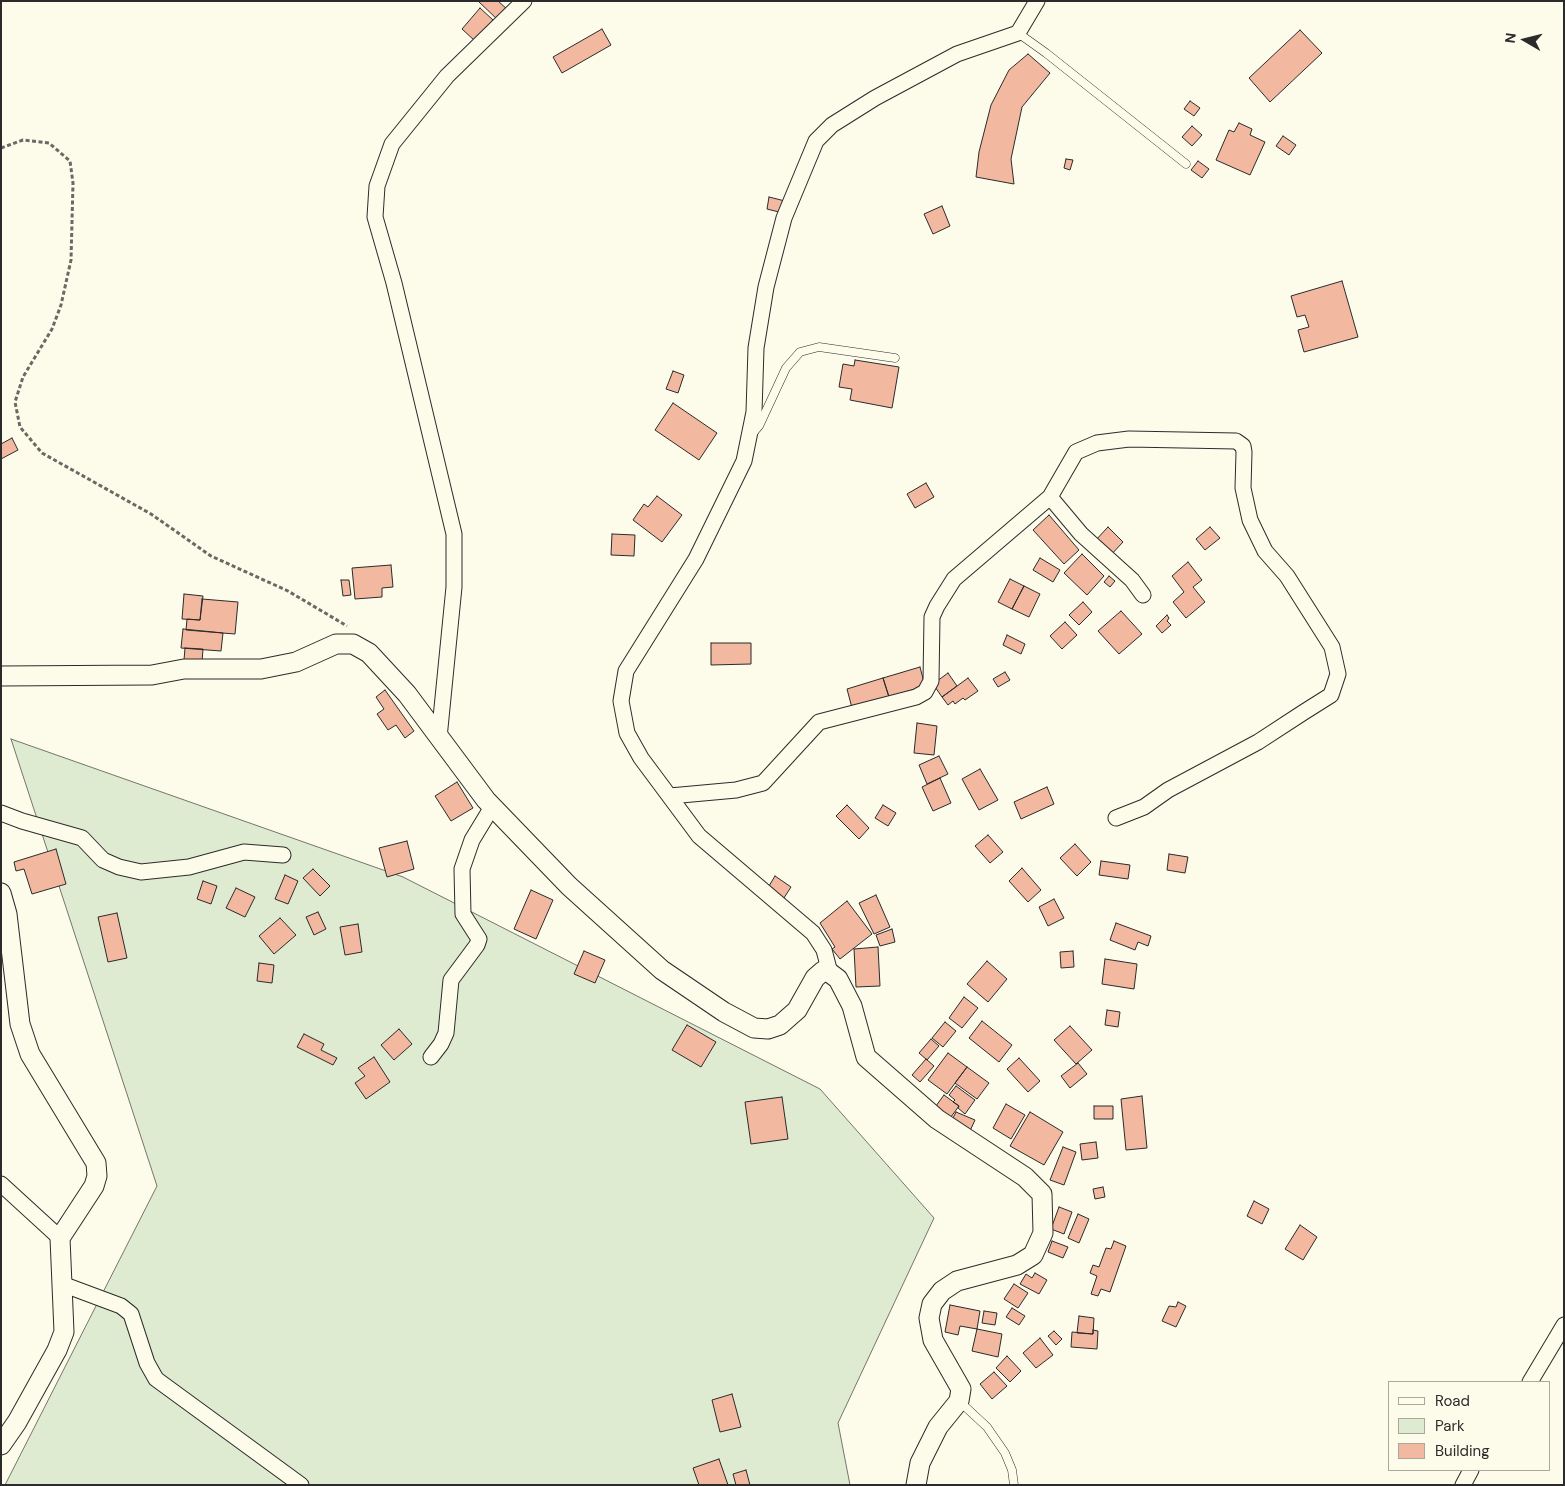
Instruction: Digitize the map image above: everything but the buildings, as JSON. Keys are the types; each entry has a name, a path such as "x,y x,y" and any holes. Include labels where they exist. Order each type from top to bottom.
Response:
{"street":[{"path":"439,738 454,587 454,534 394,283 375,217 377,186 392,144 446,76 524,1"},
{"path":"830,973 824,950 813,933 699,836 640,758 627,733 621,701 626,672 696,559 744,461 754,412 756,348 766,288 784,218 816,142 832,125 883,94 957,54 1018,33 1037,1"},
{"path":"670,796 736,790 763,783 820,722 916,697 926,692 931,681 932,617 954,579 1050,497 1076,452 1097,443 1129,439 1215,439 1241,443 1244,452 1243,488 1245,508 1250,520 1265,552 1286,576 1332,646 1338,674 1331,695 1258,742 1168,790 1144,807 1116,818"},
{"path":"1050,497 1081,534 1132,580 1143,595"},
{"path":"1,676 152,675 184,669 261,669 296,662 336,644 354,644 369,652 394,680 492,807 569,886 662,970 724,1012 754,1028 768,1029 780,1025 797,1010 815,978 823,972 830,973 838,979 852,1006 866,1057 936,1119 1025,1177 1042,1194 1043,1233 1033,1255 1017,1265 956,1281 942,1292 932,1304 929,1318 933,1340 961,1389 959,1401 935,1434 920,1463 916,1485"},
{"path":"431,1057 441,1044 446,1033 451,980 477,945 479,939 463,914 462,869 472,840 492,807"},
{"path":"1,813 82,838 103,860 120,867 141,872 189,867 244,852 283,855"},
{"path":"1,893 7,914 22,1032 30,1054 96,1163 97,1176 94,1186 60,1238 64,1332 17,1422 1,1445"},
{"path":"1,1184 60,1238"},
{"path":"62,1284 121,1306 131,1314 147,1363 156,1379 301,1485"},
{"path":"1531,1381 1552,1349 1564,1325"},
{"path":"1463,1485 1471,1471"}],"lane":[{"path":"1018,33 1186,164"},
{"path":"748,438 759,426 786,368 800,352 819,347 895,358"},
{"path":"959,1401 986,1426 1005,1453 1012,1470 1014,1485"}],"path":[{"path":"1,148 23,140 49,143 70,161 73,183 71,260 61,306 52,329 23,377 15,402 20,427 42,453 151,514 211,556 288,591 343,623 352,632 354,644"}],"green space":[{"path":"11,739 403,877 820,1089 934,1218 838,1423 850,1485 5,1485 157,1186"}]}
